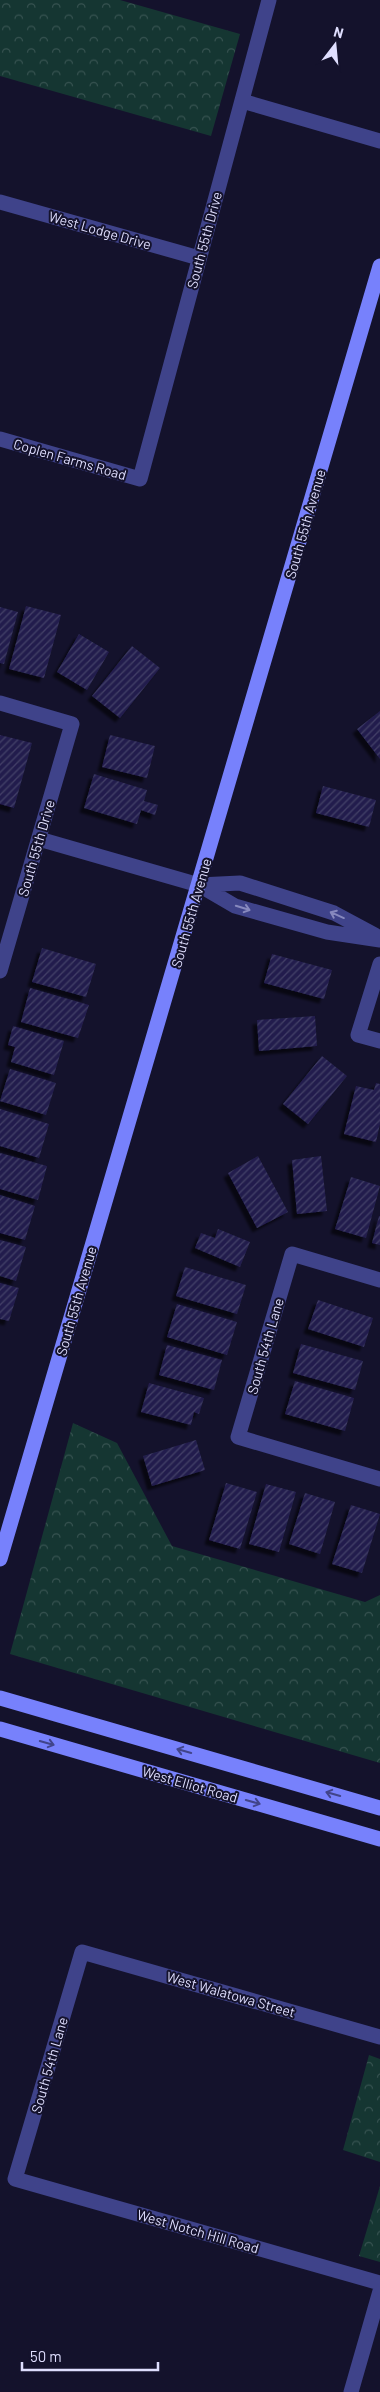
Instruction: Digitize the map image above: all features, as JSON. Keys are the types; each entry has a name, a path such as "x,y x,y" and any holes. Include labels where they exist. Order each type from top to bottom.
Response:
{"street":[{"name":"South 55th Drive","path":"140,479 269,0"},
{"path":"242,101 380,141"},
{"name":"West Lodge Drive","path":"0,202 199,258"},
{"name":"South 55th Avenue","path":"0,1559 380,266"},
{"name":"Coplen Farms Road","path":"0,439 140,479"},
{"name":"South 55th Drive","path":"0,703 72,724 0,968"},
{"path":"39,839 199,886 235,906 327,932 380,939"},
{"path":"199,886 240,884 334,913 380,939"},
{"path":"380,964 358,1035 380,1041"},
{"name":"South 54th Lane","path":"380,1280 292,1254 238,1437 380,1480"},
{"path":"0,1698 380,1808"},
{"name":"West Elliot Road","path":"0,1729 380,1839"},
{"name":"South 54th Lane","path":"15,2179 82,1952"},
{"name":"West Walatowa Street","path":"82,1952 380,2037"},
{"name":"West Notch Hill Road","path":"15,2179 380,2283"},
{"path":"351,2392 380,2291"}],"green space":[{"path":"0,0 120,0 240,34 211,136 0,76"},
{"path":"73,1423 117,1443 172,1546 365,1602 380,1595 380,1763 10,1654"},
{"path":"369,2055 380,2059 380,2162 343,2150"},
{"path":"380,2186 380,2262 359,2256"}],"building":[{"path":"26,606 61,615 44,678 9,669"},
{"path":"0,607 18,612 4,664 0,663"},
{"path":"79,634 109,652 87,690 57,672"},
{"path":"132,646 160,668 120,718 92,696"},
{"path":"380,711 380,759 357,729"},
{"path":"0,735 32,743 14,808 0,804"},
{"path":"110,735 155,746 147,778 102,767"},
{"path":"94,774 147,790 144,801 158,805 155,815 141,810 137,824 84,808"},
{"path":"323,786 376,800 369,827 316,813"},
{"path":"42,948 96,964 86,997 32,982"},
{"path":"272,954 332,970 324,999 264,983"},
{"path":"30,988 89,1005 78,1038 21,1022"},
{"path":"315,1016 317,1046 259,1051 257,1020"},
{"path":"13,1026 64,1041 54,1075 11,1062 15,1047 8,1045"},
{"path":"322,1056 347,1076 308,1124 283,1104"},
{"path":"10,1069 56,1083 46,1115 0,1101"},
{"path":"376,1083 380,1084 380,1124 376,1142 344,1134 356,1086 374,1090"},
{"path":"0,1109 49,1124 39,1158 0,1146"},
{"path":"0,1153 47,1166 38,1200 0,1189"},
{"path":"258,1156 288,1212 257,1228 228,1173"},
{"path":"321,1156 327,1211 297,1214 292,1160"},
{"path":"351,1177 380,1186 366,1238 335,1229"},
{"path":"0,1195 35,1206 25,1240 0,1233"},
{"path":"380,1216 380,1245 372,1243"},
{"path":"218,1229 250,1242 240,1267 195,1248 201,1233 215,1238"},
{"path":"0,1240 26,1247 16,1281 0,1276"},
{"path":"185,1267 246,1285 237,1314 176,1296"},
{"path":"0,1283 19,1288 9,1321 0,1319"},
{"path":"318,1300 373,1318 364,1347 308,1329"},
{"path":"177,1304 237,1322 227,1355 167,1337"},
{"path":"301,1344 363,1361 355,1390 293,1373"},
{"path":"167,1345 222,1360 214,1390 159,1375"},
{"path":"295,1381 354,1398 345,1431 285,1414"},
{"path":"149,1383 204,1398 199,1414 194,1412 191,1425 141,1412"},
{"path":"196,1440 205,1470 152,1486 143,1456"},
{"path":"226,1483 257,1492 240,1549 209,1540"},
{"path":"266,1484 296,1492 279,1552 249,1544"},
{"path":"305,1493 335,1502 320,1554 289,1544"},
{"path":"351,1505 380,1514 362,1573 332,1564"}]}
